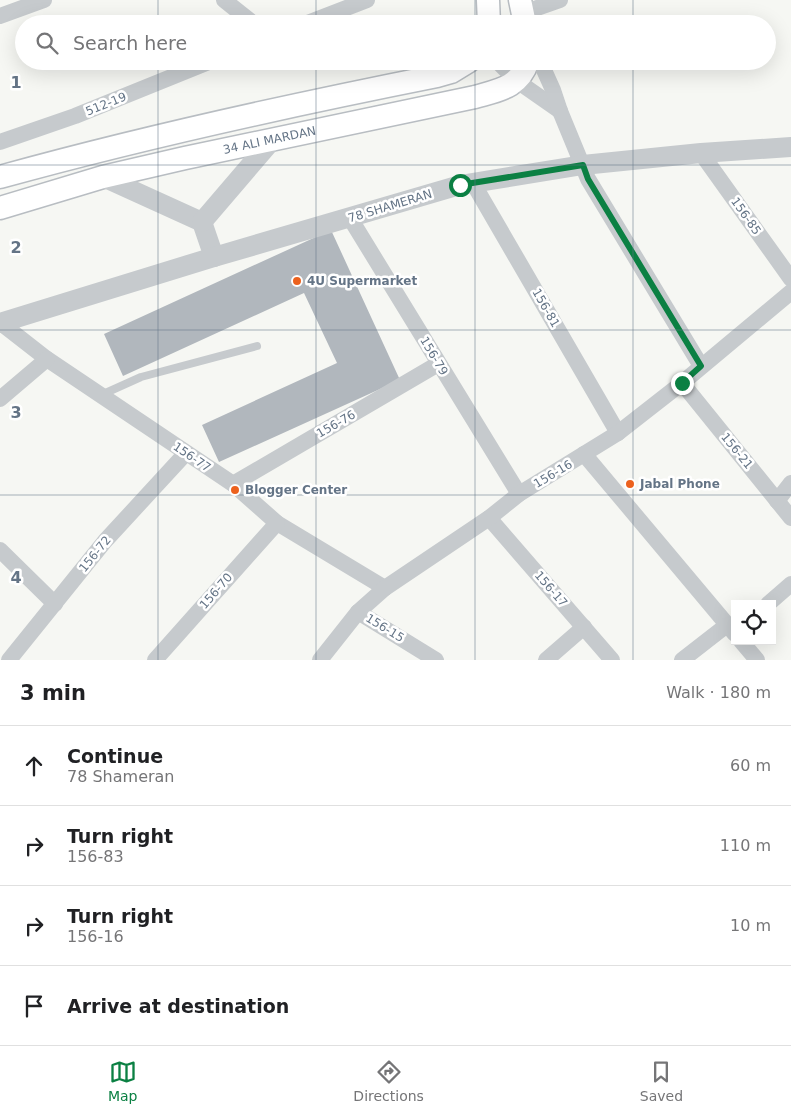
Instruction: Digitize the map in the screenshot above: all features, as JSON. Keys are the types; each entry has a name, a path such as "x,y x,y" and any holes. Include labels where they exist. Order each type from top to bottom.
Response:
{"main road":[{"path":"488,0 489,15"},
{"path":"0,177 81,155 259,113 437,76 454,70"},
{"path":"517,81 525,70"},
{"name":"34 ALI MARDAN","path":"0,208 103,177 456,101 503,89 517,81"}],"street":[{"path":"0,16 44,0"},
{"path":"224,0 243,15"},
{"path":"328,15 367,0"},
{"path":"523,12 560,0"},
{"name":"512-19","path":"0,142 75,116 189,70"},
{"path":"506,70 517,81 560,111"},
{"path":"544,70 588,179 701,366"},
{"path":"202,222 274,139"},
{"name":"78 SHAMERAN","path":"0,323 214,257 460,185 583,165 701,153 791,147"},
{"name":"156-85","path":"701,153 791,280"},
{"path":"103,177 202,222 214,257"},
{"name":"156-81","path":"473,183 618,433"},
{"name":"156-79","path":"350,218 519,494"},
{"name":"156-16","path":"320,660 358,612 386,588 489,518 519,494 618,433 682,383 791,292"},
{"name":"156-77","path":"0,323 47,359 233,484 276,522 386,588"},
{"path":"0,399 47,359"},
{"name":"156-76","path":"233,484 438,364"},
{"name":"156-21","path":"682,383 791,518"},
{"name":"156-72","path":"10,660 105,541 186,453"},
{"path":"584,454 731,629"},
{"path":"777,501 791,484"},
{"name":"156-17","path":"489,518 612,660"},
{"name":"156-70","path":"155,660 276,522"},
{"path":"0,550 55,604"},
{"path":"773,600 791,584"},
{"name":"156-15","path":"358,612 436,660"},
{"path":"546,660 584,627"},
{"path":"682,660 731,632"},
{"path":"744,645 757,660"}],"lane":[{"path":"101,395 141,377 257,346"}],"building":[{"path":"331,230 400,380 219,462 202,425 337,363 304,293 123,376 104,334"}],"place":[{"name":"4U Supermarket","path":"297,281"},
{"name":"Jabal Phone","path":"630,484"},
{"name":"Blogger Center","path":"235,490"}],"route":[{"path":"460,185 583,165 588,179 701,366 682,383"}]}
